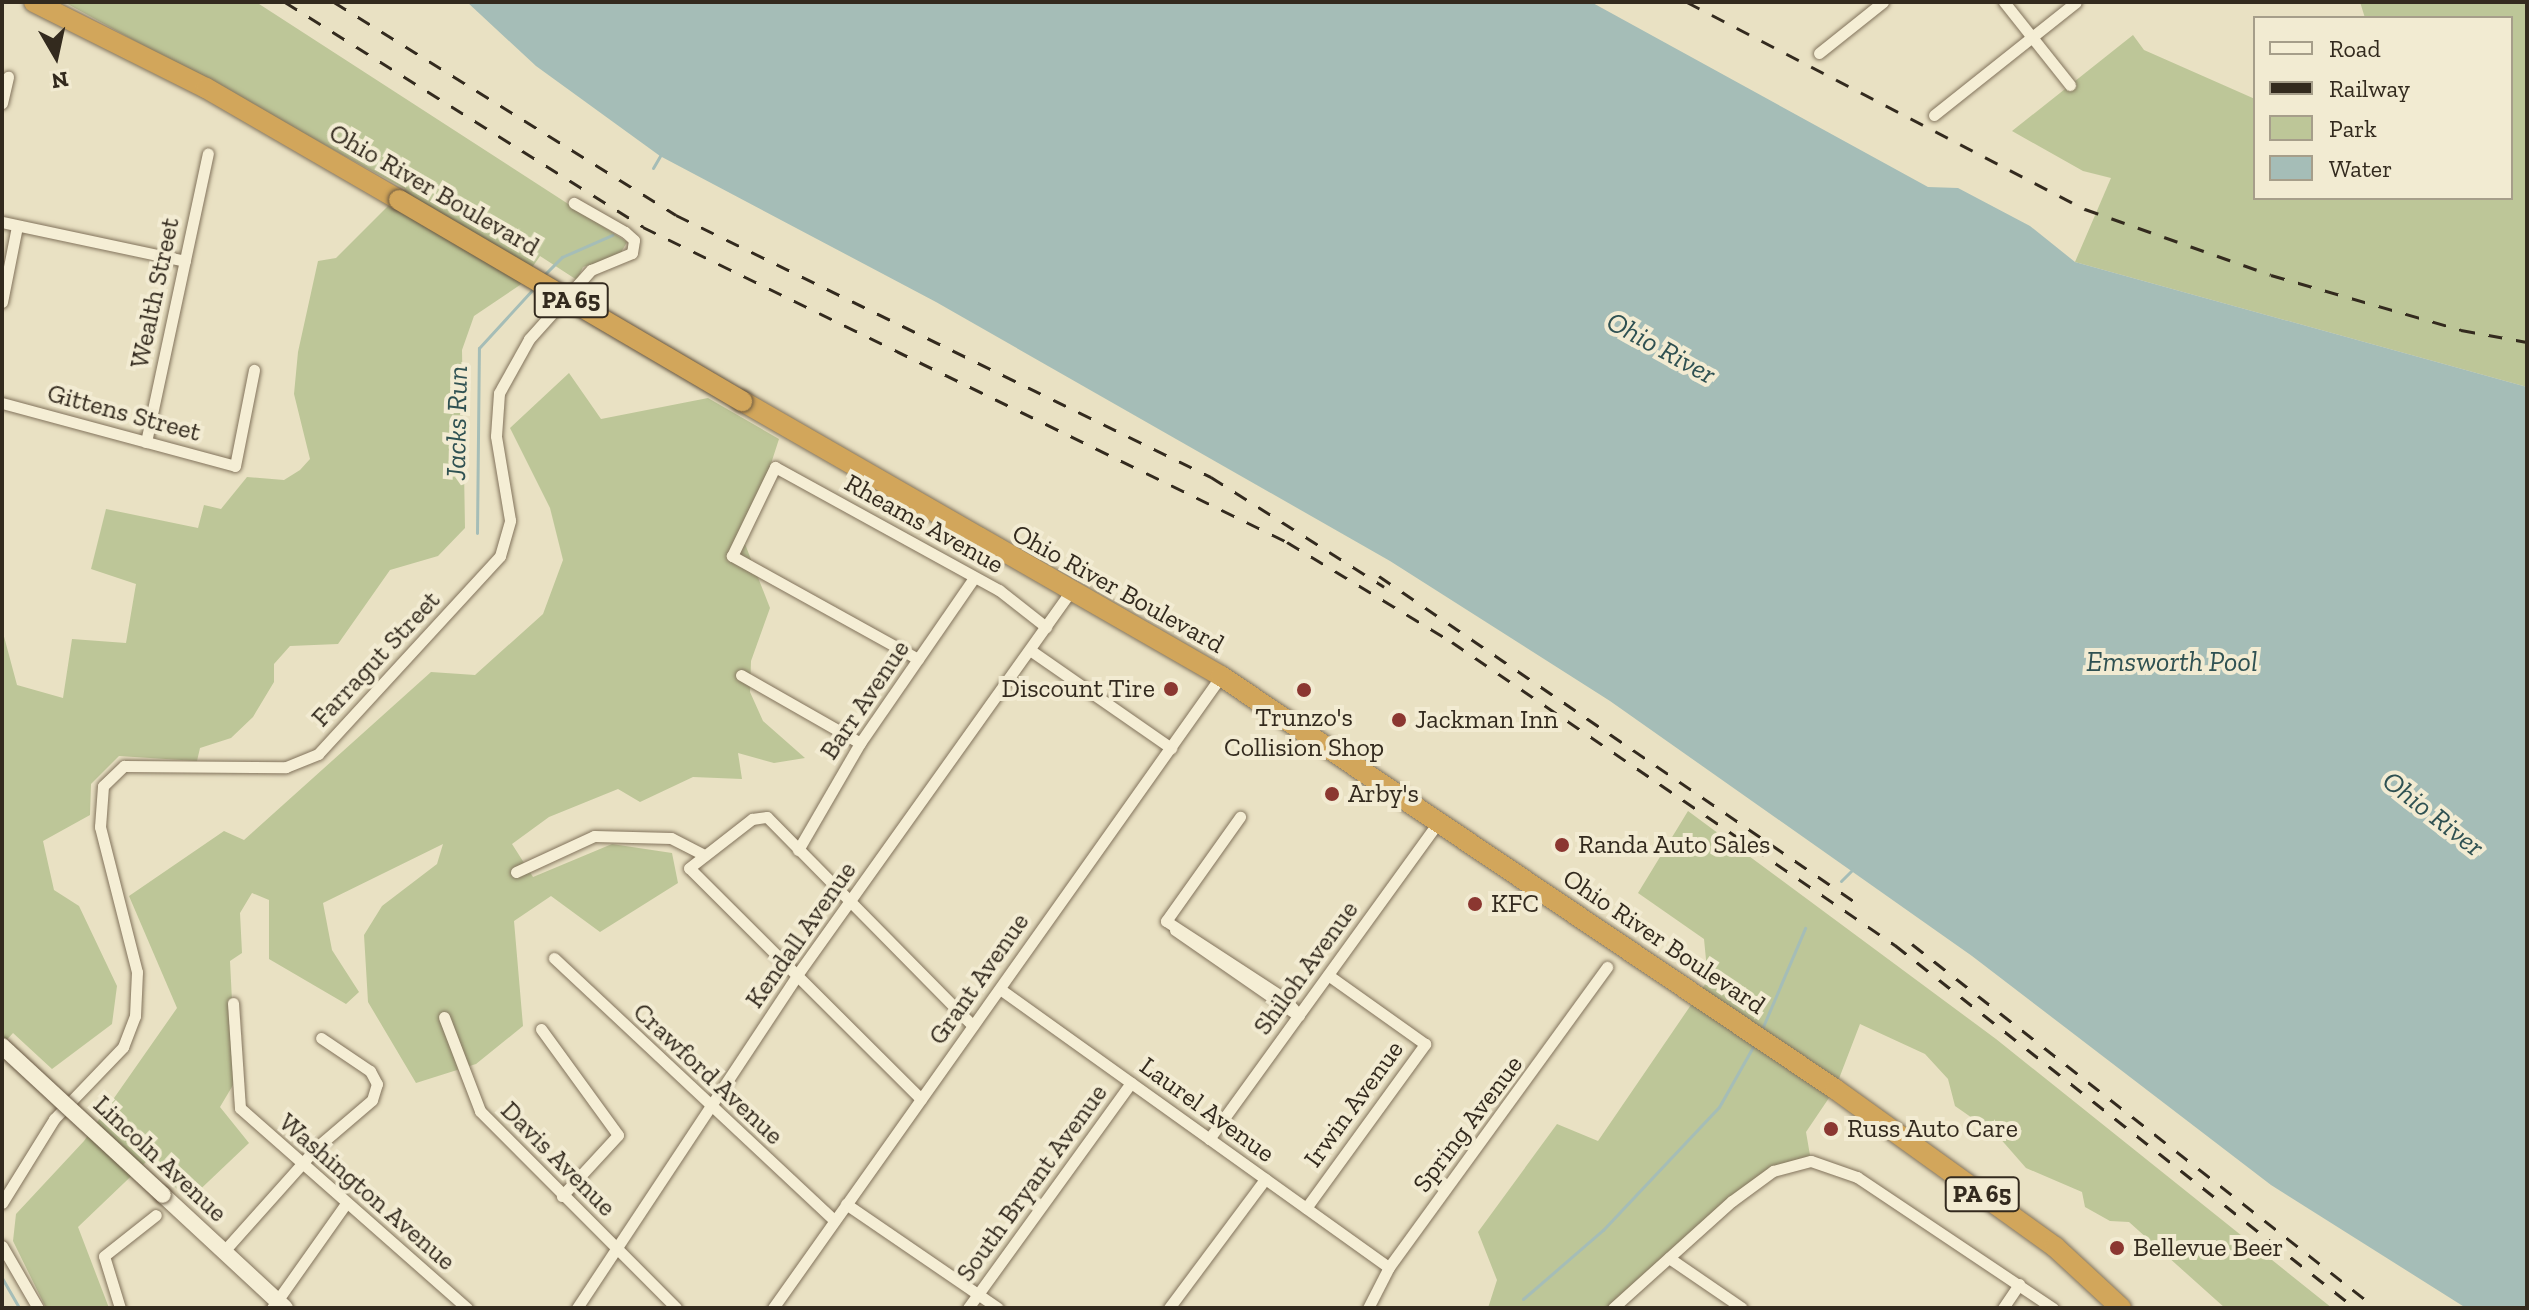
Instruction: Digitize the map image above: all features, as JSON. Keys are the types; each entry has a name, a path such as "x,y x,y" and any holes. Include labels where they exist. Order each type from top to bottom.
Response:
{"highway":[{"name":"Ohio River Boulevard","path":"34,2 206,88 1069,593 1221,676 1835,1089 2055,1247 2121,1308"}],"street":[{"path":"1819,53 1883,2"},
{"path":"2004,2 2070,85"},
{"path":"1934,115 2076,2"},
{"path":"2,103 8,77"},
{"name":"Wealth Street","path":"146,442 208,154"},
{"name":"Farragut Street","path":"2,1203 54,1119 123,1047 135,1016 137,972 100,827 103,786 124,766 286,767 318,754 500,556 510,520 496,436 499,393 529,339 591,270 632,253 634,240 625,232 574,203"},
{"path":"2,222 185,261"},
{"path":"2,302 17,226"},
{"name":"Gittens Street","path":"2,403 235,466 254,370"},
{"name":"Rheams Avenue","path":"918,659 732,556 775,467 974,578 1046,627"},
{"name":"Barr Avenue","path":"798,850 860,743 974,578"},
{"name":"Kendall Avenue","path":"577,1308 797,975 1069,593"},
{"path":"1030,650 1171,748"},
{"path":"741,675 860,743"},
{"name":"Grant Avenue","path":"773,1308 1221,676"},
{"path":"921,1099 689,868 752,819 767,817 849,904 973,1026"},
{"path":"1240,817 1166,921 1299,1015"},
{"name":"Shiloh Avenue","path":"1209,1139 1438,823"},
{"path":"516,872 594,836 671,838 704,855"},
{"name":"Crawford Avenue","path":"554,958 834,1220"},
{"name":"Spring Avenue","path":"1368,1308 1389,1267 1607,967"},
{"name":"Irwin Avenue","path":"1306,1208 1425,1044 1328,975"},
{"name":"Laurel Avenue","path":"1000,989 1389,1267"},
{"name":"Washington Avenue","path":"233,1003 240,1108 301,1167 467,1308"},
{"name":"Davis Avenue","path":"444,1017 480,1111 676,1308"},
{"path":"541,1029 618,1135 562,1196"},
{"path":"224,1251 301,1167 365,1109 377,1084 370,1071 321,1038"},
{"name":"Lincoln Avenue","path":"2,1046 224,1251 278,1306"},
{"name":"South Bryant Avenue","path":"968,1308 1131,1083"},
{"path":"1613,1308 1765,1177 1811,1161 1857,1177 2053,1308"},
{"path":"1169,1308 1265,1179"},
{"path":"846,1204 998,1308"},
{"path":"278,1306 345,1205"},
{"path":"120,1308 104,1256 156,1215"},
{"path":"2,1246 38,1308"},
{"path":"1669,1258 1742,1308"},
{"path":"2003,1308 2019,1284"}],"green space":[{"path":"64,2 256,2 627,242 619,256 583,267 577,280 540,256 520,285 474,316 462,350 465,528 438,556 390,570 338,644 290,646 274,664 274,682 253,717 231,738 200,748 197,761 119,756 91,784 90,815 43,841 54,890 79,906 117,986 112,1024 52,1069 13,1033 2,1045 2,629 17,685 63,698 72,639 126,643 136,584 91,569 106,509 198,528 204,505 221,509 247,477 284,480 300,470 310,459 294,394 298,352 318,261 336,258 405,189"},
{"path":"2360,2 2527,2 2527,387 2075,262 2111,178 2083,171 2012,131 2133,35 2144,50 2253,98 2253,200 2513,200 2513,16 2364,16"},
{"path":"569,373 601,419 708,398 779,439 745,544 770,608 751,661 750,692 763,721 805,758 774,763 738,753 742,779 693,777 640,802 618,789 549,817 512,844 533,877 612,844 672,853 678,883 600,932 551,896 514,921 523,1026 476,1064 416,1083 368,1002 364,935 382,906 437,864 443,844 323,903 332,950 359,992 346,1004 269,959 269,900 252,893 240,913 242,953 230,961 236,1080 220,1107 249,1143 189,1200 147,1161 78,1227 109,1308 46,1308 13,1241 16,1214 84,1141 177,1008 129,896 224,831 244,840 431,672 475,675 543,614 563,560 550,508 510,428"},
{"path":"1688,811 1996,1039 2332,1308 2225,1308 2129,1222 2110,1221 2085,1207 2082,1192 2026,1168 1998,1136 1955,1106 1948,1079 1925,1054 1860,1024 1835,1089 1806,1132 1811,1161 1773,1171 1613,1308 1488,1308 1497,1280 1478,1232 1557,1124 1598,1141 1708,980 1704,939 1638,893"}],"water":[{"name":"Emsworth Pool","path":"467,2 1591,2 1928,187 1958,188 2030,226 2075,262 2527,387 2527,1308 2466,1308 2271,1185 1972,956 1610,701 1390,561 936,302 660,156 536,66"}],"waterway":[{"name":"Jacks Run","path":"653,168 661,154"},
{"name":"Jacks Run","path":"543,276 562,257 612,235"},
{"name":"Jacks Run","path":"477,533 479,348 534,288"},
{"path":"1841,881 1852,870"},
{"path":"1762,1029 1805,928"},
{"path":"1523,1299 1603,1230 1719,1107 1755,1043"},
{"name":"Jacks Run","path":"2,1278 19,1308"}],"railway":[{"path":"285,2 643,227 1287,542 1452,642 1895,945 2355,1308"},
{"path":"334,2 676,215 1211,477 1384,587"},
{"path":"1687,2 2085,209 2271,275 2461,330 2527,342"},
{"path":"1379,576 1861,906"},
{"path":"1912,944 2376,1308"}],"place":[{"name":"Discount Tire","path":"1171,689"},
{"name":"Trunzo's Collision Shop","path":"1304,690"},
{"name":"Jackman Inn","path":"1399,720"},
{"name":"Arby's","path":"1332,794"},
{"name":"Randa Auto Sales","path":"1562,845"},
{"name":"KFC","path":"1475,904"},
{"name":"Russ Auto Care","path":"1831,1129"},
{"name":"Bellevue Beer","path":"2117,1248"}],"water label":[{"name":"Ohio River","path":"1661,348"},
{"name":"Ohio River","path":"2433,814"}]}
